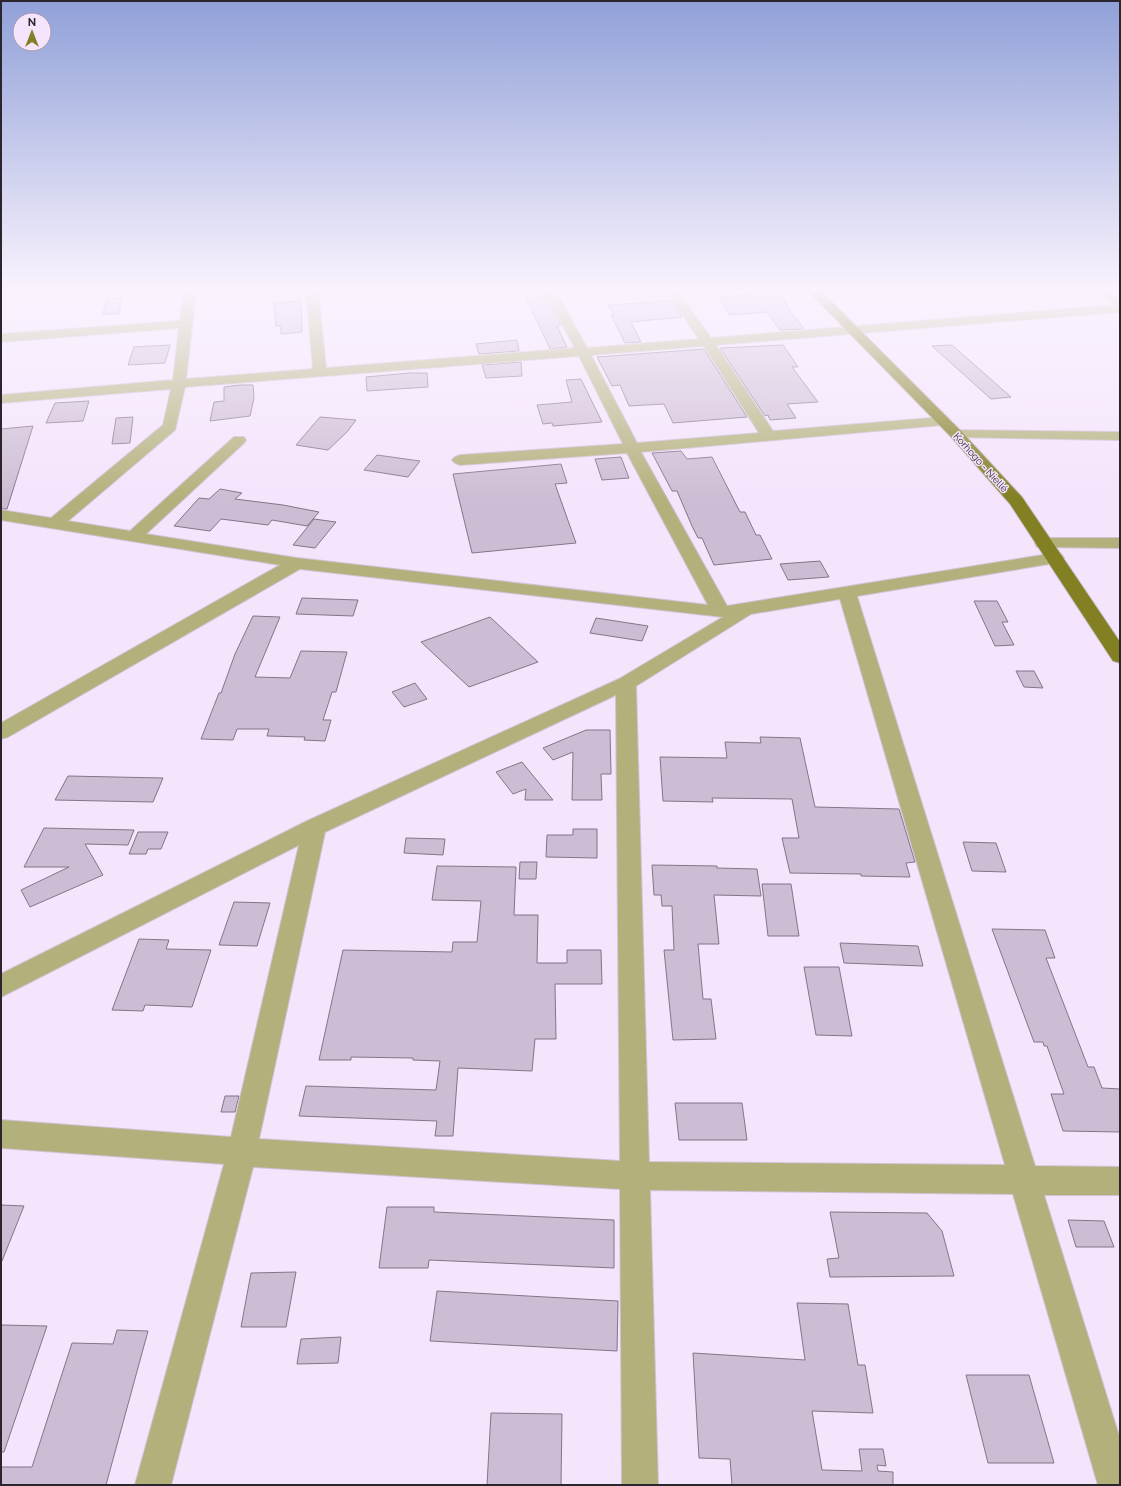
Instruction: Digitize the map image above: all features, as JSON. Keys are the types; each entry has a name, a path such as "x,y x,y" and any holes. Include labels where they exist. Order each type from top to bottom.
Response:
{"main road":[{"name":"Korhogo - Niellé","path":"884,360 956,434 1016,501 1120,657"}],"street":[{"path":"54,524 170,427 179,383 182,360"},
{"path":"319,360 320,372"},
{"path":"1,399 466,360"},
{"path":"588,360 632,448 721,612"},
{"path":"720,360 769,436"},
{"path":"460,460 632,448 943,421"},
{"path":"956,434 1120,436"},
{"path":"133,537 239,440"},
{"path":"1,515 297,563 721,612 750,609 847,593 1049,551 1120,543"},
{"path":"1,732 297,563"},
{"path":"847,593 1026,1180 1116,1485"},
{"path":"1,986 315,827 626,683 750,609"},
{"path":"626,683 636,1176 640,1485"},
{"path":"153,1485 242,1152 315,827"},
{"path":"1,1134 242,1152 636,1176 1120,1181"}],"building":[{"path":"130,360 166,360 165,363 128,365"},
{"path":"599,360 711,360 747,417 673,423 664,404 629,406 620,385 612,386"},
{"path":"728,360 793,360 798,367 792,367 818,402 787,404 796,418 770,420 768,415 765,416"},
{"path":"948,360 969,360 1011,397 991,399"},
{"path":"521,362 522,376 486,378 482,365"},
{"path":"427,373 428,387 367,391 366,377"},
{"path":"581,379 602,422 553,426 552,423 543,424 537,405 572,402 566,380"},
{"path":"253,385 254,398 250,416 210,421 214,402 224,401 224,387"},
{"path":"89,401 83,421 46,423 55,403"},
{"path":"133,417 130,443 112,444 116,418"},
{"path":"320,417 356,420 347,432 328,450 296,445"},
{"path":"33,426 7,509 1,509 1,429"},
{"path":"681,451 687,459 712,457 740,512 745,512 756,535 760,535 772,559 714,565 702,538 698,538 692,526 677,491 672,491 652,453"},
{"path":"377,455 420,461 408,477 364,470"},
{"path":"621,457 629,478 602,480 595,459"},
{"path":"561,464 567,483 555,484 576,543 472,553 453,474"},
{"path":"220,489 242,493 235,499 283,505 319,512 307,526 272,520 268,525 221,519 210,531 174,526 199,498 209,499"},
{"path":"314,519 336,522 315,548 293,545"},
{"path":"820,561 829,577 788,580 780,564"},
{"path":"302,598 358,600 353,616 296,614"},
{"path":"974,601 997,601 1008,622 1002,622 1014,645 995,646"},
{"path":"253,616 280,617 255,677 290,678 301,651 347,652 336,692 332,692 323,720 331,720 325,741 304,740 305,737 267,736 269,729 237,729 233,740 201,739 219,693 221,693 235,654"},
{"path":"490,617 538,662 469,687 421,642"},
{"path":"596,618 648,626 642,641 590,633"},
{"path":"1016,671 1034,671 1043,688 1024,687"},
{"path":"415,683 427,699 404,707 392,692"},
{"path":"586,730 610,730 611,774 601,774 602,800 572,800 573,752 553,760 543,748"},
{"path":"760,737 800,738 815,807 899,809 915,862 906,863 910,877 861,876 861,874 790,873 782,838 799,838 792,799 712,798 713,802 663,801 660,757 727,758 725,742 761,743"},
{"path":"522,762 553,800 525,800 526,789 513,794 496,772"},
{"path":"68,776 163,778 153,802 55,800"},
{"path":"44,828 134,830 128,845 85,844 103,875 30,907 21,890 69,867 24,867"},
{"path":"573,829 597,829 597,858 546,857 547,835 573,835"},
{"path":"138,832 168,832 161,849 148,849 146,854 129,854"},
{"path":"406,838 445,839 443,855 404,853"},
{"path":"963,842 996,843 1006,872 972,871"},
{"path":"520,862 537,862 536,879 519,879"},
{"path":"652,865 717,866 717,868 757,869 761,896 714,895 719,944 698,944 703,999 711,999 716,1039 673,1040 664,950 674,950 672,906 662,906 661,895 654,895"},
{"path":"437,866 516,867 514,915 538,915 537,963 567,963 567,950 601,950 602,984 555,984 556,1039 535,1039 532,1071 458,1068 453,1136 435,1136 437,1121 299,1116 306,1086 436,1090 440,1061 413,1060 413,1058 351,1057 351,1060 319,1060 343,950 452,952 453,942 477,942 481,901 432,900"},
{"path":"762,884 791,884 799,936 768,936"},
{"path":"234,902 270,903 257,946 219,945"},
{"path":"992,929 1045,930 1055,958 1046,958 1088,1067 1094,1067 1102,1088 1120,1089 1120,1132 1063,1131 1051,1094 1064,1094 1047,1046 1044,1046 1043,1042 1034,1042"},
{"path":"139,939 169,940 166,949 211,950 192,1007 145,1005 143,1011 112,1010"},
{"path":"840,943 918,946 923,966 844,963"},
{"path":"804,967 839,967 852,1036 816,1035"},
{"path":"225,1096 239,1096 235,1112 221,1112"},
{"path":"675,1103 742,1103 747,1140 679,1140"},
{"path":"1,1205 24,1206 2,1261 1,1261"},
{"path":"387,1207 434,1207 434,1212 614,1220 614,1268 429,1260 428,1268 379,1268"},
{"path":"830,1212 927,1213 942,1231 954,1276 830,1277 827,1259 839,1258"},
{"path":"1068,1220 1104,1221 1114,1247 1076,1247"},
{"path":"296,1272 286,1327 241,1327 251,1273"},
{"path":"437,1291 618,1301 617,1351 430,1341"},
{"path":"797,1303 848,1304 858,1365 865,1365 873,1413 812,1411 822,1470 862,1471 859,1449 883,1449 886,1466 877,1465 878,1471 893,1472 893,1485 732,1485 730,1459 699,1458 693,1353 805,1360"},
{"path":"1,1325 47,1326 4,1452 1,1452"},
{"path":"117,1330 148,1331 106,1485 1,1485 1,1467 32,1467 72,1343 113,1344"},
{"path":"341,1337 338,1363 297,1364 301,1339"},
{"path":"966,1375 1029,1375 1054,1463 988,1463"},
{"path":"491,1413 562,1414 561,1485 487,1485"}]}
